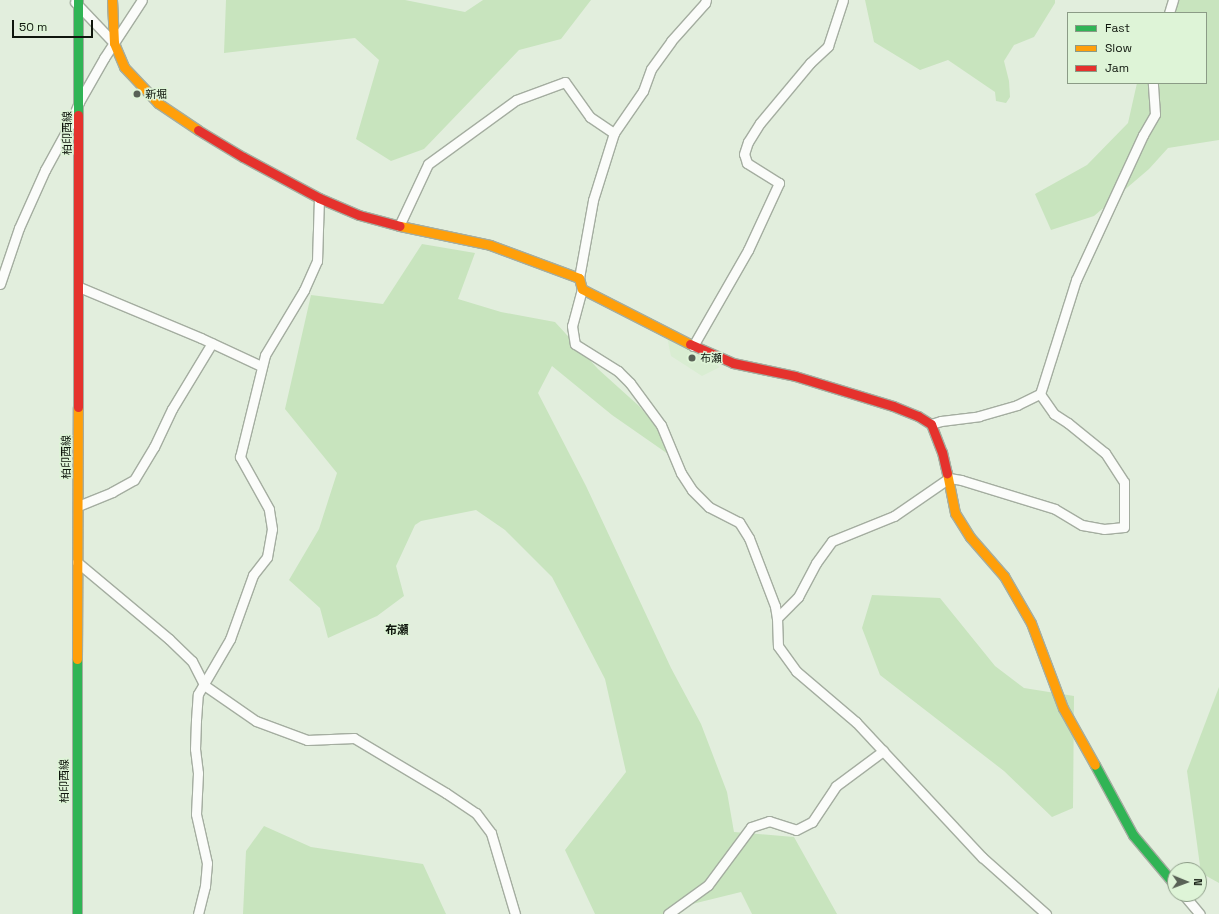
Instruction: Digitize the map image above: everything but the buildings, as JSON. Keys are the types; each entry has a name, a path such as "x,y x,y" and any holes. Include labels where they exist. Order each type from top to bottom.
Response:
{"street":[{"path":"112,0 114,43"},
{"path":"0,284 19,228 45,170 69,126 79,102 114,43 142,0"},
{"path":"706,0 705,3 671,40 651,69 643,91 614,133 593,200 579,278 582,289 572,326 575,344 618,371 630,382 661,425 681,472 692,490 709,508 738,522 749,538 775,606 778,646 796,671 856,722 982,857 1046,914"},
{"path":"693,346 748,250 778,183 747,163 744,154 748,142 760,123 810,63 828,46 843,0"},
{"path":"1169,12 1173,0"},
{"path":"76,1 114,43 124,67 158,103 243,157 319,198 359,215 399,226 490,245 579,278"},
{"name":"柏印西線","path":"76,1 79,102 76,765 77,914"},
{"path":"399,226 428,164 516,100 565,82 590,118 614,133"},
{"path":"931,424 941,421 979,416 1017,405 1040,394 1076,280 1143,135 1155,114 1153,84"},
{"path":"198,914 205,886 207,863 196,814 198,773 196,720 198,694 230,639 253,576 267,557 272,529 269,509 240,457 261,366 265,355 304,290 316,261 319,198"},
{"path":"79,287 212,343 261,366"},
{"path":"582,289 693,346 733,363 795,376 893,406 918,416 931,424 942,452 956,513 970,537 1004,576 1031,623 1063,708 1133,835 1167,875"},
{"path":"78,506 112,492 134,480 154,447 172,409 212,343"},
{"path":"777,618 798,596 816,563 832,541 894,516 949,478 961,480 1055,509 1082,525 1104,529 1124,527 1124,482 1105,453 1068,423 1054,414 1040,394"},
{"path":"77,562 192,661 204,685 256,721 306,740 354,738 446,793 476,813 490,833 515,914"},
{"path":"668,914 708,885 751,827 769,821 796,830 812,822 836,786 883,751"},
{"path":"1190,902 1200,914"}],"shaded area":[{"path":"226,0 405,0 465,12 483,0 591,0 561,39 519,50 424,149 391,161 356,139 379,60 355,38 224,53"},
{"path":"865,0 1055,0 1055,3 1034,37 1014,45 1004,61 1009,81 1010,97 1006,103 996,101 995,92 948,60 920,70 874,42"},
{"path":"1172,0 1219,0 1219,140 1168,148 1149,169 1094,216 1051,230 1035,194 1087,165 1128,123 1137,84 1207,84 1207,12 1166,12"},
{"path":"422,244 475,253 458,299 501,312 555,322 598,369 639,406 674,447 668,454 612,415 552,366 538,393 586,486 671,668 701,724 727,792 734,832 794,837 837,914 752,914 741,892 684,906 675,914 595,914 565,850 626,772 605,679 552,577 505,530 476,510 421,521 415,525 396,566 404,596 377,616 328,638 320,608 289,580 319,529 337,473 285,409 311,295 383,304"},
{"path":"667,337 720,367 702,376 671,356"},
{"path":"872,595 940,598 995,666 1024,688 1074,696 1073,808 1052,817 1004,771 880,675 862,628"},
{"path":"1219,687 1219,883 1207,876 1207,862 1199,862 1187,771"},
{"path":"264,826 311,847 423,864 446,914 243,914 246,851"}],"traffic: fast":[{"path":"78,0 78,115"},
{"path":"77,659 77,914"},
{"path":"1095,765 1133,835 1167,875"}],"traffic: slow":[{"path":"112,0 114,43 124,67 158,103 198,130"},
{"path":"400,226 490,245 579,278 582,289 690,344"},
{"path":"77,659 78,407"},
{"path":"947,473 955,513 970,537 1004,576 1031,623 1063,708 1095,765"}],"traffic: jam":[{"path":"78,115 78,407"},
{"path":"198,130 243,157 319,198 359,215 400,226"},
{"path":"690,344 733,363 795,376 893,406 918,416 931,424 942,452 947,473"}],"place":[{"name":"新堀","path":"137,94"},
{"name":"布瀬","path":"692,358"}],"district":[{"name":"布瀬","path":"397,631"}]}
